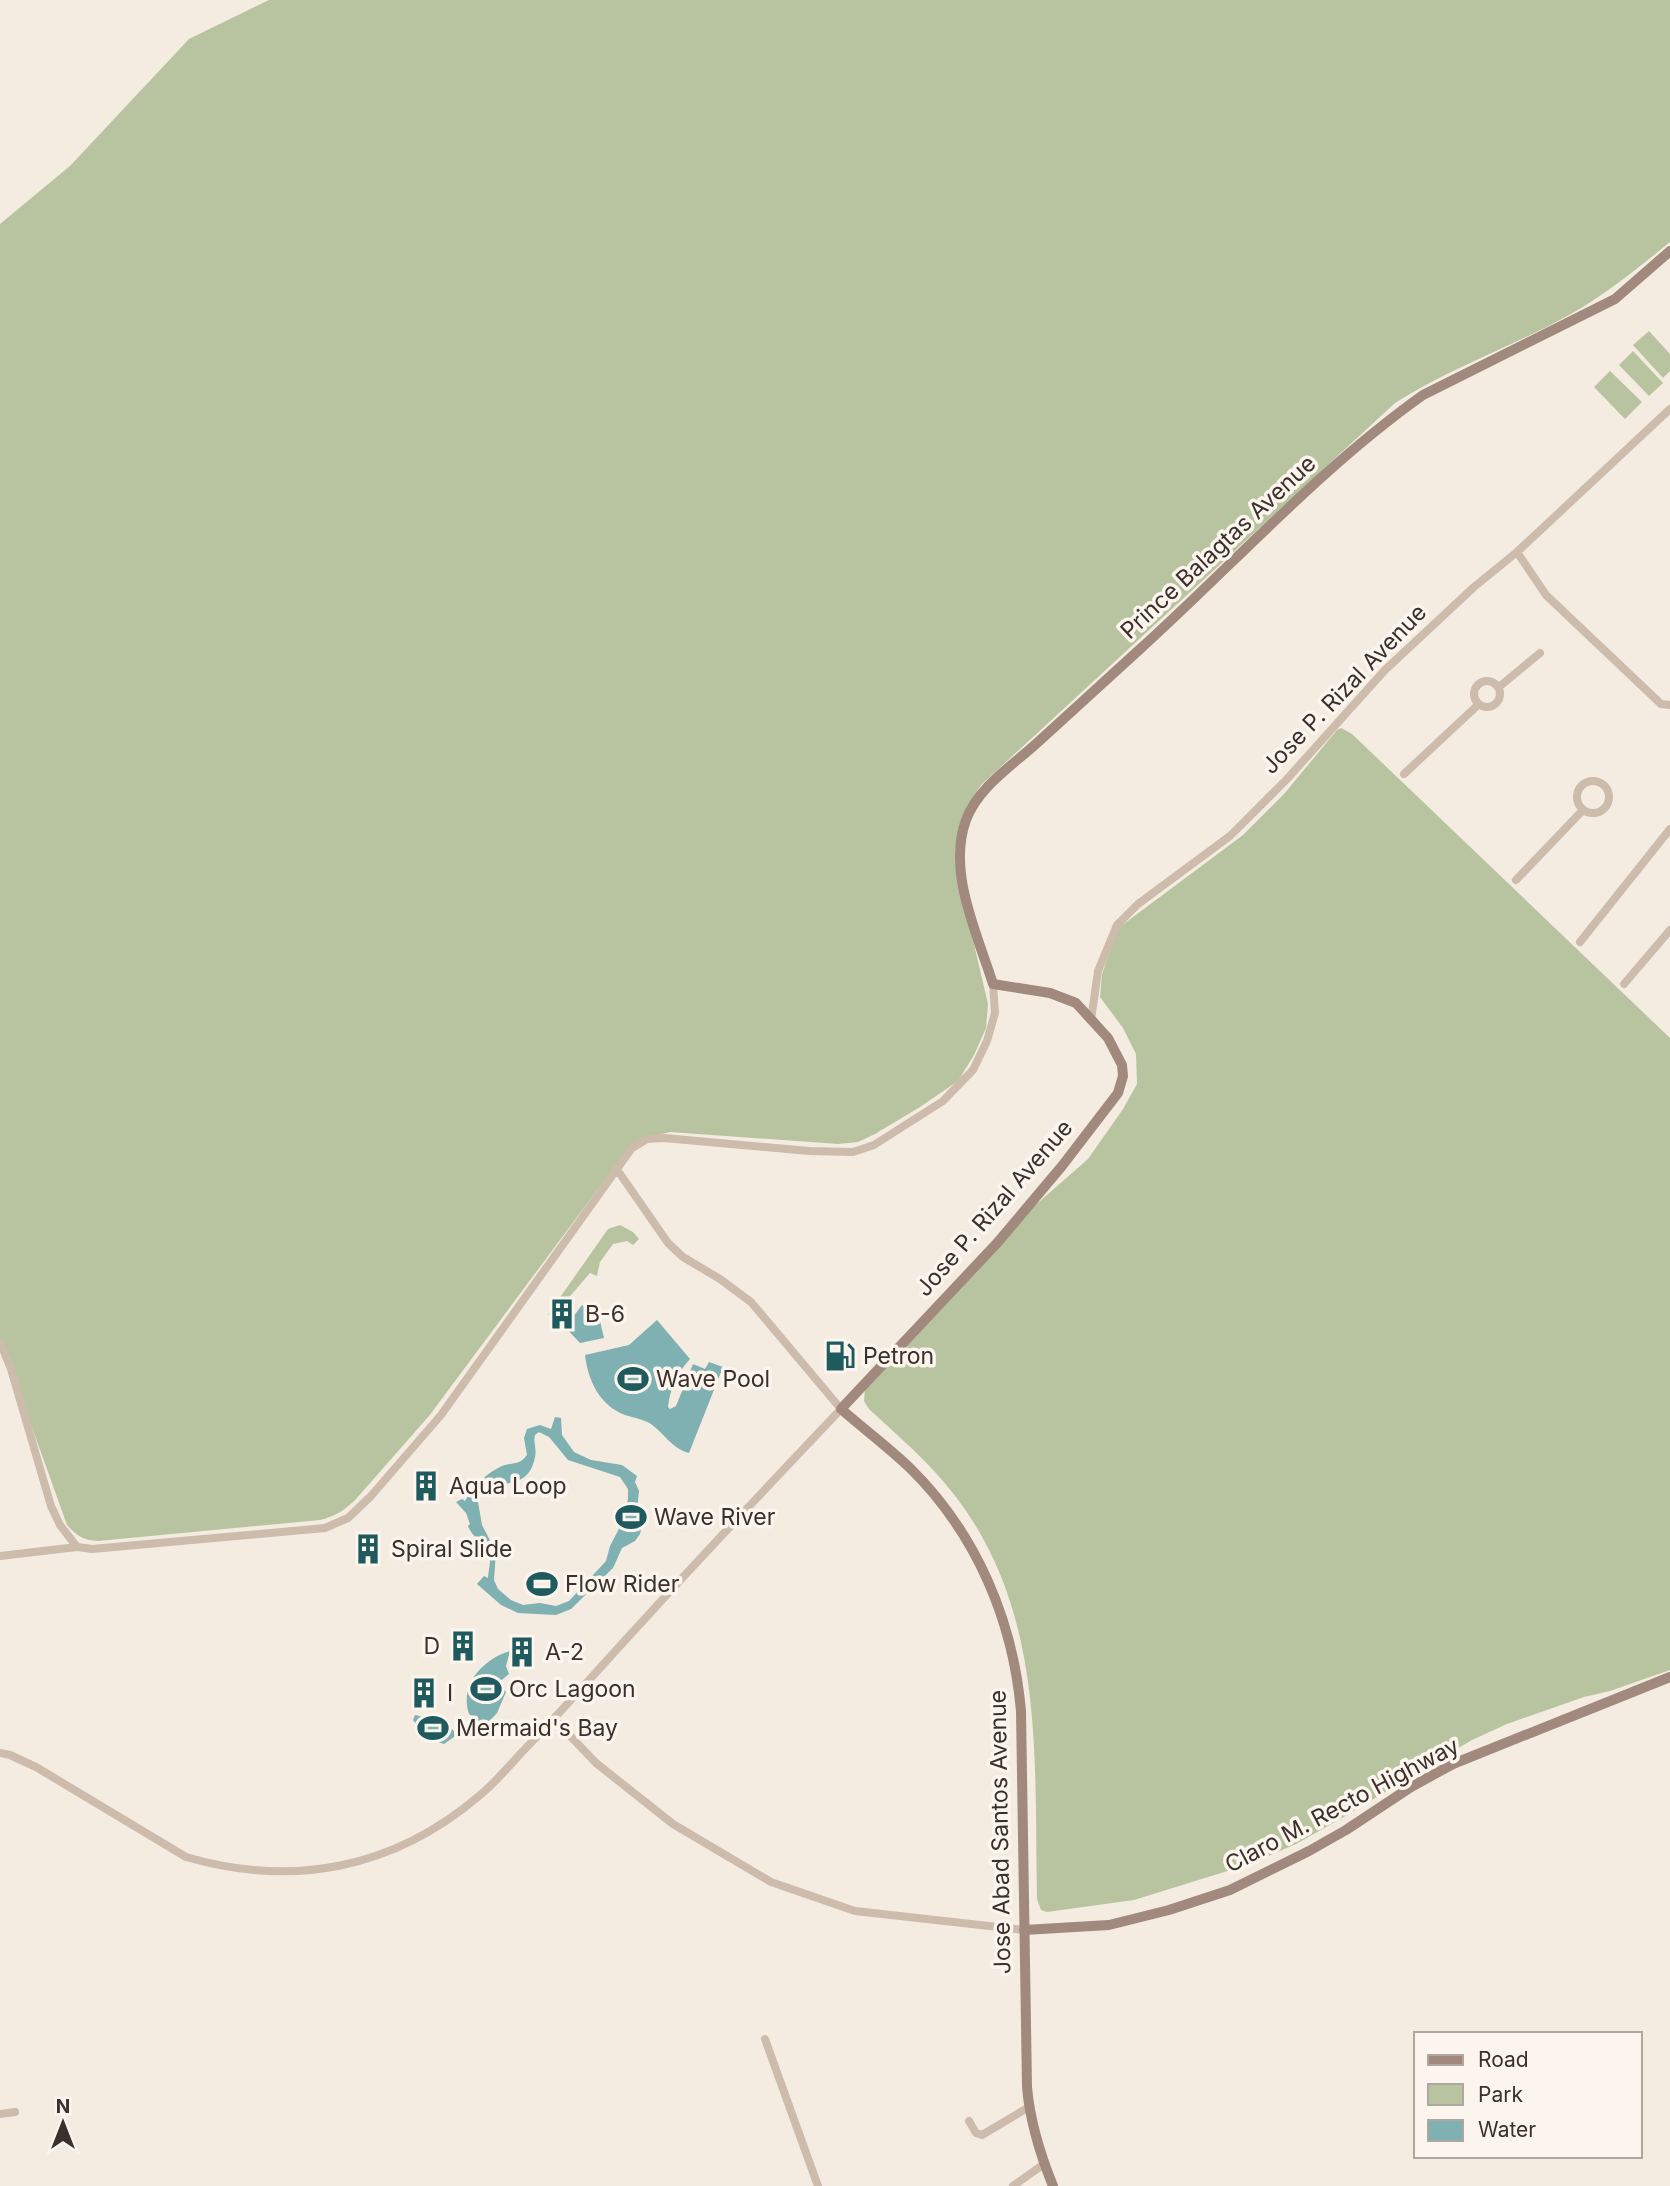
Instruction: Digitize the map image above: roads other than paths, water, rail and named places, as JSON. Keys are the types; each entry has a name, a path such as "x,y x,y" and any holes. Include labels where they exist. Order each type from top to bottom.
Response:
{"main road":[{"name":"Prince Balagtas Avenue","path":"993,984 961,873 960,839 976,800 1279,517 1394,416 1445,384 1615,299 1670,250"},
{"name":"Jose P. Rizal Avenue","path":"841,1409 998,1242 1118,1093 1123,1076 1122,1065 1108,1038 1076,1003 1063,997 993,984"},
{"name":"Jose Abad Santos Avenue","path":"841,1409 910,1469 946,1509 971,1546 990,1584 1008,1634 1018,1680 1021,1710 1025,2046 1029,2107 1044,2164 1053,2186"},
{"name":"Claro M. Recto Highway","path":"1024,1930 1109,1925 1169,1910 1230,1890 1319,1846 1411,1787 1453,1764 1670,1677"}],"street":[{"name":"Jose P. Rizal Avenue","path":"1091,1020 1098,971 1116,925 1138,904 1230,836 1287,779 1385,670 1474,587 1517,552 1670,409"},
{"path":"1517,552 1546,595 1661,704 1670,705"},
{"path":"1499,687 1541,653"},
{"path":"1491,681 1499,687 1500,696 1496,704 1479,704 1475,696 1478,684 1491,681"},
{"path":"1404,774 1479,704"},
{"path":"1594,781 1603,785 1608,793 1605,807 1592,813 1583,810 1577,796 1580,787 1594,781"},
{"path":"1516,880 1583,810"},
{"path":"1580,942 1670,829"},
{"path":"1624,984 1670,930"},
{"path":"0,1556 77,1547 92,1549 300,1531 325,1528 348,1518 371,1496 441,1415 632,1147 655,1138 820,1151 853,1152 874,1145 943,1101 973,1069 987,1041 995,1013 993,984"},
{"path":"0,1753 36,1767 186,1857 209,1864 258,1871 331,1869 371,1857 442,1823 479,1796 554,1719 704,1552 841,1409 751,1302 683,1257 668,1243 616,1168"},
{"path":"0,1342 11,1369 51,1506 60,1525 77,1547"},
{"path":"554,1719 596,1763 673,1824 771,1882 855,1911 1024,1930"},
{"path":"765,2039 818,2186"},
{"path":"969,2121 976,2133 982,2135 1029,2107"},
{"path":"0,2114 15,2112"},
{"path":"1013,2186 1044,2164"}],"water":[{"path":"582,1305 600,1321 604,1338 580,1343 563,1325"},
{"name":"Wave Pool","path":"657,1320 690,1359 673,1387 668,1407 670,1409 676,1406 693,1364 705,1369 709,1362 723,1367 689,1453 673,1444 651,1424 625,1415 608,1405 596,1391 587,1364 585,1355 629,1345"},
{"name":"Wave River","path":"555,1417 561,1418 562,1435 574,1452 591,1460 622,1465 637,1476 637,1510 642,1525 635,1541 622,1548 613,1568 571,1609 556,1615 518,1613 501,1605 477,1584 484,1576 488,1578 489,1555 470,1531 466,1513 456,1502 462,1499 465,1501 491,1472 518,1462 527,1455 524,1438 527,1429 540,1425 551,1429","holes":["539,1432 549,1437 568,1460 620,1477 628,1489 628,1499 622,1523 610,1546 606,1561 569,1601 556,1606 540,1603 523,1605 511,1600 498,1589 494,1580 496,1552 482,1525 478,1493 483,1488 522,1479 528,1474 535,1457 535,1435"]},
{"name":"Orc Lagoon","path":"510,1651 506,1666 509,1674 498,1683 506,1692 497,1713 485,1726 469,1714 467,1693 470,1683 491,1660"},
{"name":"Mermaid's Bay","path":"415,1715 441,1721 454,1731 454,1737 444,1744 419,1736 415,1731"}],"place":[{"name":"B-6","path":"562,1314"},
{"name":"Petron","path":"840,1356"},
{"name":"Wave Pool","path":"633,1379"},
{"name":"Aqua Loop","path":"426,1486"},
{"name":"Wave River","path":"631,1517"},
{"name":"Spiral Slide","path":"368,1549"},
{"name":"Flow Rider","path":"542,1584"},
{"name":"D","path":"463,1646"},
{"name":"A-2","path":"522,1652"},
{"name":"Orc Lagoon","path":"486,1689"},
{"name":"I","path":"424,1693"},
{"name":"Mermaid's Bay","path":"433,1728"}]}
